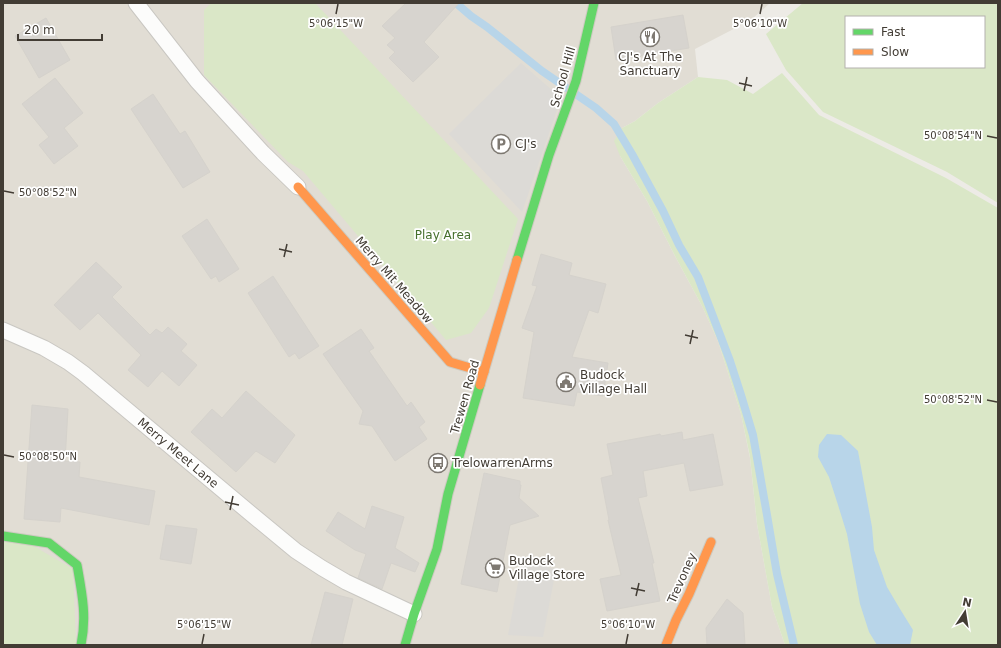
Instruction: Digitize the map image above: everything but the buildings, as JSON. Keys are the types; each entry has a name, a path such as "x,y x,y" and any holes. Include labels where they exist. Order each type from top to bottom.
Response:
{"street":[{"name":"School Hill","path":"549,155 570,102 594,3"},
{"name":"Trewen Road","path":"405,645 414,614 437,549 448,494 549,155"},
{"name":"Merry Mit Meadow","path":"298,187 450,362 484,372"},
{"path":"3,536 49,542 77,565 84,605 84,631 81,645"},
{"name":"Trevoney","path":"666,645 711,542"}],"lane":[{"path":"136,3 196,81 298,187"},
{"name":"Merry Meet Lane","path":"3,330 44,348 68,362 296,551 346,582 414,614"}],"shaded area":[{"path":"3,3 770,3 751,20 695,49 698,77 658,103 635,121 622,128 620,156 647,201 702,306 718,341 741,414 750,458 757,524 772,607 785,645 3,645"},
{"name":"CJ's","path":"521,63 561,98 522,212 449,134"},
{"path":"522,562 556,569 543,637 508,635"}],"green space":[{"name":"Play Area","path":"211,3 315,3 518,219 489,308 471,333 446,340 303,171 288,162 204,75 204,10"},
{"path":"803,3 998,3 998,203 947,172 823,112 786,70 766,34"},
{"path":"782,73 819,115 946,178 998,208 998,645 785,645 772,607 757,524 750,457 741,414 718,341 702,306 647,201 620,156 614,141 622,128 635,121 658,103 698,77 727,80 753,94"},
{"path":"3,541 30,544 73,569 76,645 3,645"}],"water":[{"path":"827,434 841,435 858,451 872,527 874,550 887,587 913,630 910,645 877,645 869,632 860,604 847,534 829,477 818,457 819,445"}],"waterway":[{"path":"456,3 542,71 596,108 614,124 632,154 663,211 679,245 698,277 730,361 753,435 777,574 794,645"}],"traffic: fast":[{"path":"517,260 549,155 576,81 594,3"},
{"path":"405,645 414,614 437,549 448,494 480,385"},
{"path":"3,536 49,543 77,565 84,615 81,645"}],"traffic: slow":[{"path":"298,187 450,362 484,372"},
{"path":"480,385 517,260"},
{"path":"666,645 711,542"}],"place":[{"name":"CJ's At The Sanctuary","path":"650,37"},
{"name":"CJ's","path":"501,144"},
{"name":"Budock Village Hall","path":"566,382"},
{"name":"TrelowarrenArms","path":"438,463"},
{"name":"Budock Village Store","path":"495,568"}]}
